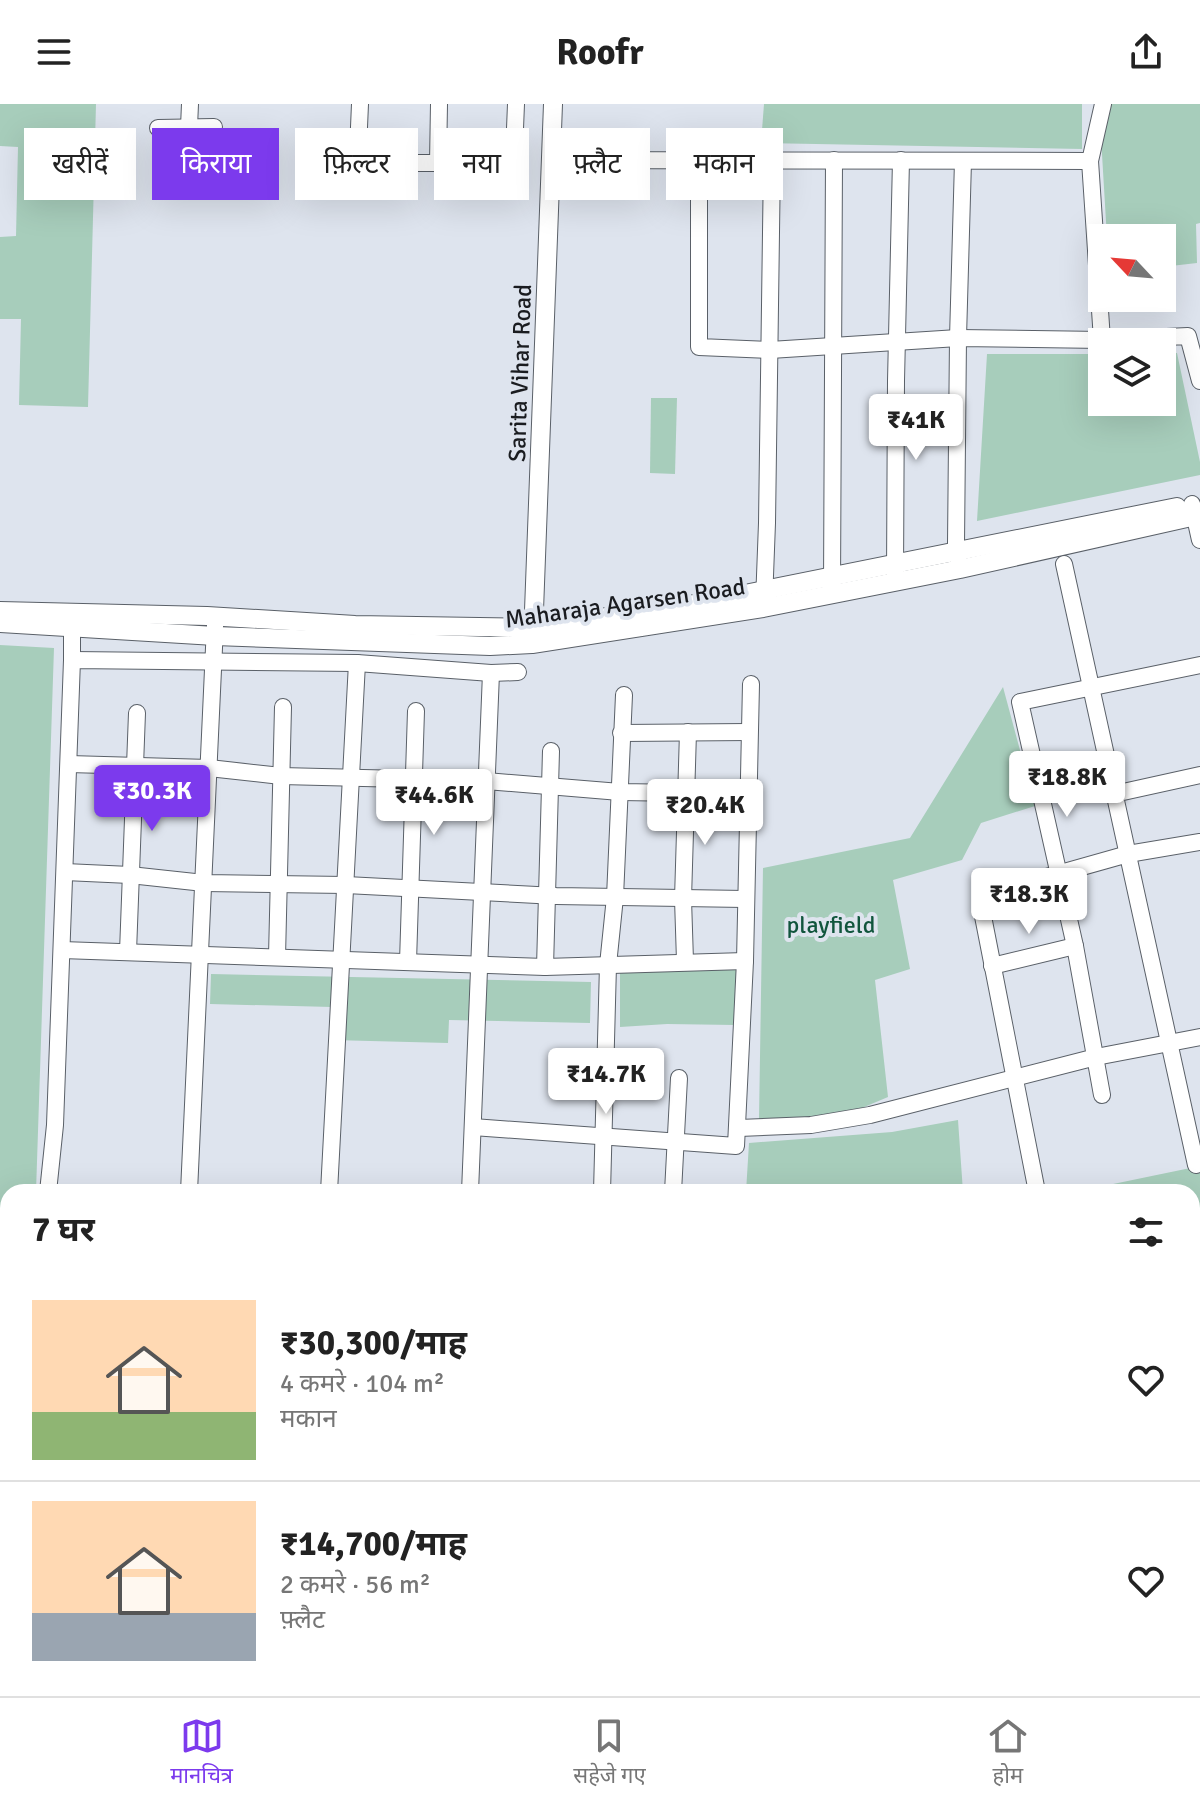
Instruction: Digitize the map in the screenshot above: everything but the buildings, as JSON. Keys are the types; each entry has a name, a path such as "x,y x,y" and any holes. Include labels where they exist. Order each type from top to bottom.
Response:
{"street":[{"path":"189,127 190,104"},
{"path":"359,128 360,104"},
{"path":"439,104 439,128"},
{"path":"515,128 516,104"},
{"name":"Sarita Vihar Road","path":"553,104 553,128"},
{"path":"1101,328 1090,161 1103,104"},
{"path":"158,128 214,127"},
{"path":"783,160 1090,161"},
{"path":"832,585 834,160"},
{"path":"896,573 896,342 901,160"},
{"path":"959,560 958,338 963,161"},
{"name":"Sarita Vihar Road","path":"533,636 550,200"},
{"path":"699,200 699,347 770,350 958,338 1088,340"},
{"path":"764,599 772,200"},
{"path":"1176,337 1188,336 1200,381"},
{"path":"1196,509 1200,540"},
{"name":"Maharaja Agarsen Road","path":"0,611 215,636 490,646 533,636 764,599 1196,509"},
{"path":"1064,564 1196,1155"},
{"path":"189,1184 215,616"},
{"name":"Maharaja Agarsen Road","path":"0,623 215,616 533,636"},
{"path":"49,1184 55,1125 72,619"},
{"path":"72,660 357,663 491,673 518,672"},
{"path":"329,1184 357,663"},
{"path":"1102,1095 1075,946 1020,702 1200,665"},
{"path":"470,1184 491,673"},
{"path":"473,1127 736,1146 745,961 751,684"},
{"path":"602,1184 608,965 615,897 624,695"},
{"path":"277,957 283,707"},
{"path":"408,962 416,711"},
{"path":"128,952 137,713"},
{"path":"685,961 683,899 688,732"},
{"path":"621,733 749,732"},
{"path":"545,967 551,751"},
{"path":"69,764 209,768 281,776 486,781 620,792 748,794"},
{"path":"1114,794 1200,775"},
{"path":"1035,1184 992,966 982,899 986,894 1128,854 1200,842"},
{"path":"65,872 204,883 745,899"},
{"path":"992,966 1075,946"},
{"path":"62,950 545,967 745,961"},
{"path":"739,1128 811,1125 870,1115 1096,1057 1200,1037"},
{"path":"673,1184 679,1078"}],"green space":[{"path":"0,104 96,104 95,128 24,128 24,200 93,200 88,407 19,405 21,319 0,319 0,237 16,236 18,147 0,146"},
{"path":"764,104 1082,104 1082,149 783,143 783,128 762,128"},
{"path":"1099,104 1200,104 1197,263 1176,265 1176,224 1106,224"},
{"path":"1177,353 1200,462 1200,475 977,521 987,354 1088,354 1088,416 1176,416"},
{"path":"651,398 677,398 675,474 650,473"},
{"path":"0,645 54,648 36,1184 0,1184"},
{"name":"playfield","path":"1003,687 1035,806 981,823 962,860 893,880 910,969 875,980 888,1097 850,1113 759,1119 763,868 910,838"},
{"path":"738,969 735,1025 620,1027 620,971"},
{"path":"211,974 591,982 590,1023 449,1020 448,1043 332,1040 332,1007 210,1004"},
{"path":"958,1120 962,1184 746,1184 749,1143 892,1132"},
{"path":"1200,1166 1200,1184 1113,1184"}]}
